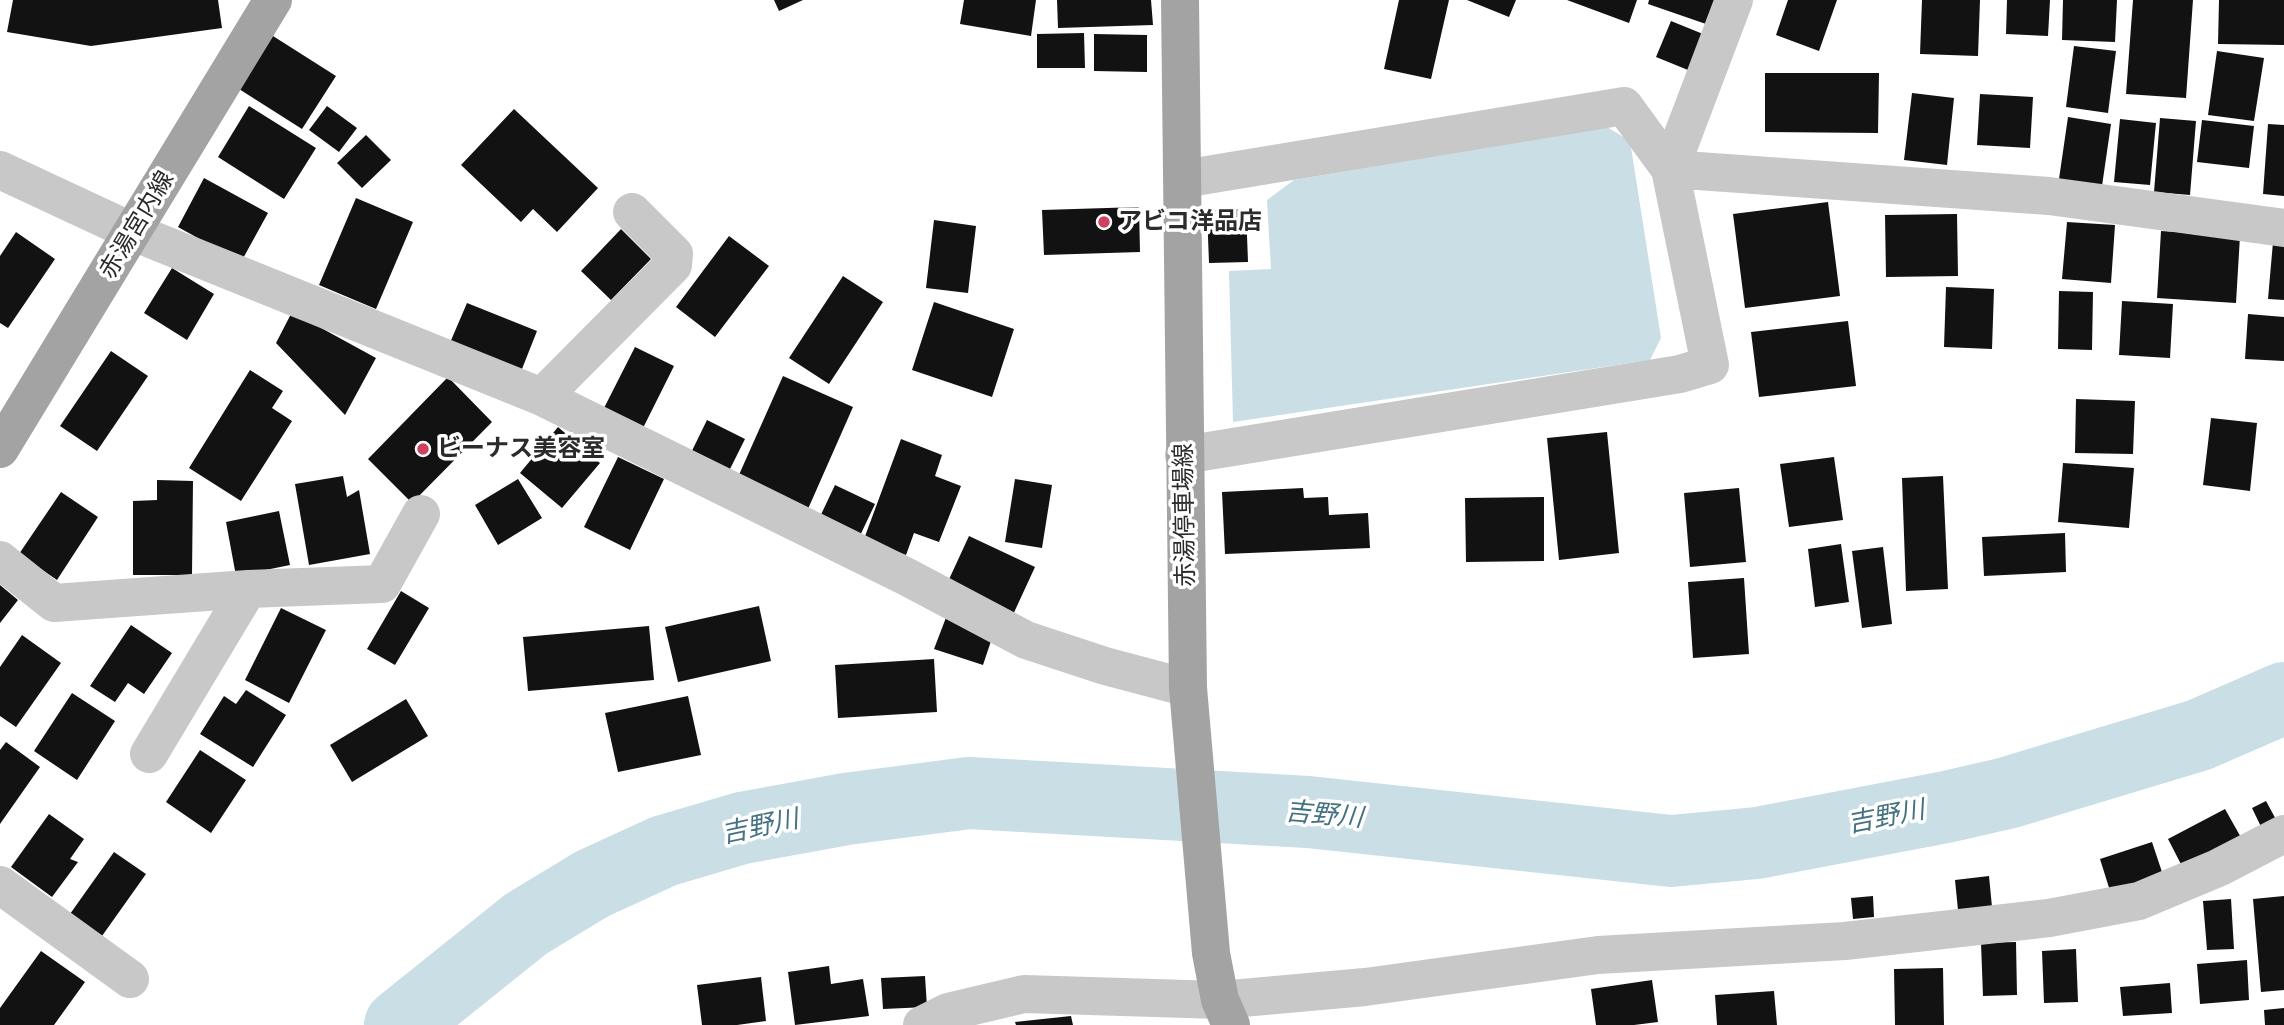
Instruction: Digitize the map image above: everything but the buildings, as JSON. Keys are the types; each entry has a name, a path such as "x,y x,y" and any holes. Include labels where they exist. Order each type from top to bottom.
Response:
{"main road":[{"name":"赤湯宮内線","path":"0,449 273,0"},
{"name":"赤湯停車場線","path":"1180,0 1188,688 1211,953 1226,1013"}],"street":[{"path":"1670,169 1734,0"},
{"path":"1182,179 1624,106 1670,169 1710,365 1680,374 1184,454"},
{"path":"1670,169 2049,196 2284,228"},
{"path":"0,170 133,232 542,397 908,577 1026,640 1105,666 1188,688"},
{"path":"542,397 673,265 674,254 632,212"},
{"path":"0,560 54,603 248,589 382,584 421,514"},
{"path":"149,754 248,589"},
{"path":"922,1025 948,1012 1024,994 1226,1013 1364,987 1598,955 1845,940 2049,918 2139,901 2218,868 2284,834"},
{"path":"0,885 130,979"}],"water":[{"path":"1607,127 1630,141 1661,338 1650,360 1233,422 1229,271 1271,269 1267,200 1294,180"}],"waterway":[{"name":"吉野川","path":"400,1025 526,924 592,884 664,851 742,828 846,809 969,793 1308,812 1671,851 1757,843 2007,793 2199,735 2284,698"}],"place":[{"name":"アビコ洋品店","path":"1104,222"},
{"name":"ビーナス美容室","path":"423,449"}]}
